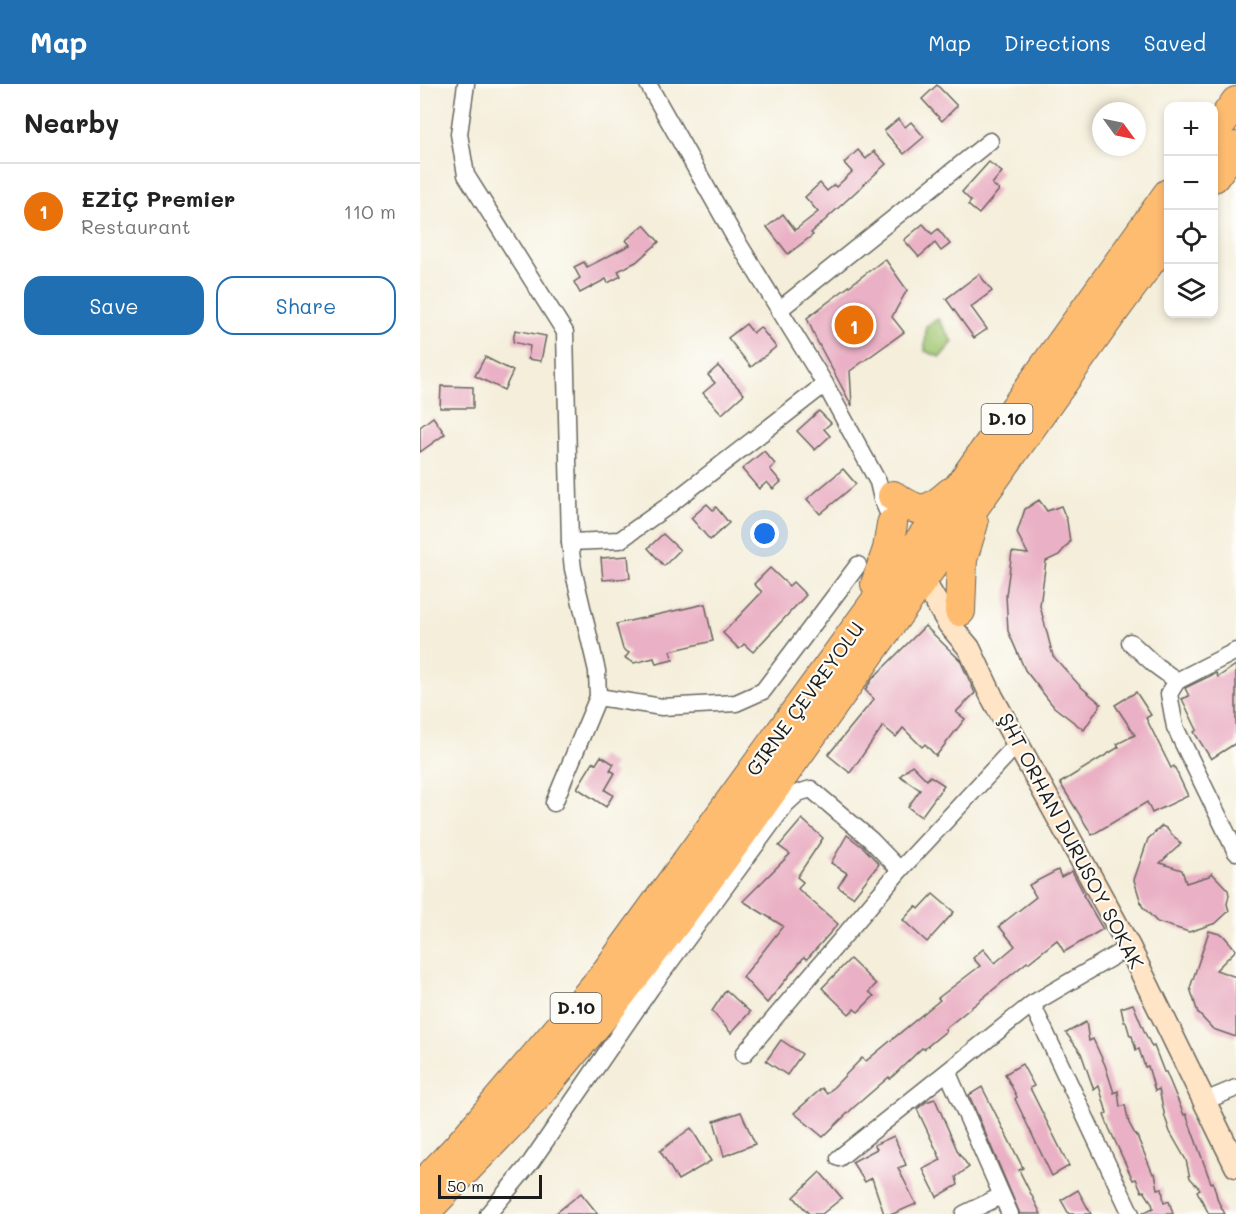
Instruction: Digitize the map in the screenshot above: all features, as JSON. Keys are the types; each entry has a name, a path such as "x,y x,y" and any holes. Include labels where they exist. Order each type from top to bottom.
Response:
{"highway":[{"path":"1218,127 1236,102"},
{"path":"1218,172 1236,147"},
{"name":"GIRNE ÇEVREYOLU","path":"971,491 1164,200"},
{"name":"GIRNE ÇEVREYOLU","path":"423,1214 536,1097 606,1013 739,837 921,559 1164,242"},
{"path":"866,615 888,549 888,500 924,510 971,491"},
{"path":"960,610 962,558 971,491"},
{"name":"GIRNE ÇEVREYOLU","path":"420,1187 459,1146 603,977 866,615 921,559"}],"street":[{"path":"466,84 459,134 466,176 565,332 570,542 573,569 597,671 598,697 554,803"},
{"path":"648,84 734,236 825,384 921,559 960,610 969,648"},
{"path":"779,310 990,141"},
{"path":"570,542 620,540 668,506 825,384"},
{"name":"ŞHT ORHAN DURUSOY SOKAK","path":"888,500 921,559 949,624 969,648 992,697 1130,947 1236,1166"},
{"path":"598,697 662,707 736,703 763,691 858,564"},
{"path":"1130,642 1177,681"},
{"path":"1236,651 1177,681 1169,694 1175,728 1236,852"},
{"path":"744,1054 900,870 1018,743"},
{"path":"488,1214 531,1162 651,988 786,804 798,793 811,789 871,840 900,870"},
{"path":"839,1158 1032,1004 1130,947"},
{"path":"1032,1004 1131,1214"},
{"path":"948,1073 1010,1214"},
{"path":"1205,1101 1236,1088"},
{"path":"964,1214 1001,1196"}],"green space":[{"path":"938,319 953,342 940,357 925,351 926,326"}],"building":[{"path":"937,85 957,106 942,121 922,99"},
{"path":"898,119 905,127 911,122 924,137 904,154 884,131"},
{"path":"858,150 866,159 874,151 886,164 811,233 813,235 788,254 767,227 783,214 795,230 818,212 805,197 820,183 827,191 834,185 836,187 852,172 844,163"},
{"path":"989,162 1002,172 992,184 999,190 979,214 968,205 971,201 962,192"},
{"path":"923,224 932,234 938,229 950,244 941,251 935,243 919,257 904,240"},
{"path":"644,225 659,242 636,262 618,271 621,276 608,283 606,279 580,293 574,282 580,278 574,267 584,262 587,267 630,245 626,240"},
{"path":"885,259 907,290 892,317 904,332 850,371 852,406 807,318"},
{"path":"979,274 992,291 971,307 987,329 974,338 946,299"},
{"path":"746,324 753,333 760,327 776,347 751,367 728,338"},
{"path":"515,330 546,336 541,361 528,359 530,346 513,342"},
{"path":"485,357 513,371 504,390 475,376"},
{"path":"718,366 744,394 722,414 703,393 715,383 708,375"},
{"path":"441,386 473,387 473,408 440,408"},
{"path":"819,411 831,423 824,429 830,436 815,450 797,431"},
{"path":"433,417 445,434 420,452 420,427"},
{"path":"764,451 775,464 770,469 781,482 773,489 767,482 759,489 742,469"},
{"path":"843,469 856,484 820,514 807,499"},
{"path":"1039,500 1047,511 1061,506 1067,521 1070,542 1059,555 1046,561 1040,606 1053,656 1080,686 1101,704 1084,730 1054,707 1025,670 1008,631 1006,595 1012,552 1028,554 1017,533 1025,509"},
{"path":"707,504 713,510 716,507 729,523 710,540 691,518"},
{"path":"663,534 680,550 664,566 648,548"},
{"path":"628,556 630,578 603,580 601,558"},
{"path":"770,568 789,586 793,582 806,595 753,652 744,644 739,649 723,633 762,592 754,584"},
{"path":"705,604 713,641 670,651 673,660 656,664 654,658 634,663 625,658 629,653 623,649 616,624"},
{"path":"925,626 960,660 975,693 956,712 965,719 936,756 925,744 922,747 903,728 896,737 883,726 850,773 828,755 874,699 865,690 873,678"},
{"path":"1236,665 1236,743 1211,759 1194,732 1197,730 1182,699 1189,696 1185,688 1216,673 1218,677"},
{"path":"1136,692 1151,715 1146,718 1171,768 1174,766 1188,796 1152,813 1147,802 1092,835 1060,783 1119,747 1117,744 1135,735 1115,705"},
{"path":"601,756 614,764 610,770 615,773 605,790 613,795 606,807 577,788 593,762 596,764"},
{"path":"912,765 927,780 930,776 944,785 921,817 908,807 920,790 900,776"},
{"path":"802,819 823,838 797,877 803,882 798,889 838,924 807,959 804,957 767,1003 743,977 783,926 743,901 790,854 779,846"},
{"path":"1162,826 1181,844 1160,863 1182,870 1186,883 1212,873 1228,890 1229,911 1216,923 1189,932 1157,922 1142,906 1134,880 1148,839"},
{"path":"847,835 879,864 853,897 838,887 847,873 831,863"},
{"path":"1058,870 1061,877 1072,871 1103,929 1064,952 1057,940 1027,962 945,1029 946,1031 924,1049 922,1048 823,1137 794,1113 822,1088 827,1094 862,1058 866,1061 940,1000 938,998 980,966 973,958 983,949 995,963 1015,946 999,926 1036,897 1029,885"},
{"path":"933,894 954,912 927,942 903,920 916,906 919,909"},
{"path":"1209,931 1223,935 1236,950 1216,970 1236,977 1236,1037 1213,1029 1198,1013 1190,988"},
{"path":"850,959 876,984 869,992 874,996 858,1012 854,1009 849,1014 822,988"},
{"path":"726,990 750,1012 731,1033 712,1011"},
{"path":"1133,1004 1184,1115 1186,1114 1225,1214 1209,1214 1197,1191 1200,1189 1190,1178 1186,1160 1170,1132 1159,1089 1155,1091 1148,1066 1145,1067 1139,1049 1136,1050 1126,1022 1124,1022 1121,1008"},
{"path":"1086,1022 1089,1041 1093,1039 1114,1093 1118,1091 1120,1107 1125,1105 1129,1123 1153,1174 1155,1173 1158,1189 1162,1188 1164,1203 1169,1201 1173,1214 1141,1214 1153,1208 1152,1203 1144,1191 1142,1192 1136,1179 1133,1180 1104,1115 1107,1113 1099,1086 1094,1090 1081,1053 1066,1033"},
{"path":"781,1040 802,1054 787,1075 766,1061"},
{"path":"1022,1064 1034,1086 1030,1088 1069,1166 1052,1176 1005,1074"},
{"path":"982,1087 1023,1168 1019,1170 1041,1214 1020,1214 969,1095"},
{"path":"935,1099 958,1152 969,1167 956,1177 958,1185 937,1197 923,1169 941,1160 917,1109"},
{"path":"741,1112 755,1144 724,1156 714,1121"},
{"path":"691,1128 711,1161 678,1180 660,1151"},
{"path":"894,1136 906,1165 898,1168 916,1204 893,1214 884,1214 872,1178 865,1182 852,1162 877,1149 874,1145"},
{"path":"820,1172 842,1198 822,1214 809,1214 794,1197"},
{"path":"1078,1190 1091,1214 1069,1214 1061,1200"},
{"path":"581,1193 598,1214 555,1214"}],"place":[{"name":"EZİÇ Premier","path":"854,325"}]}
